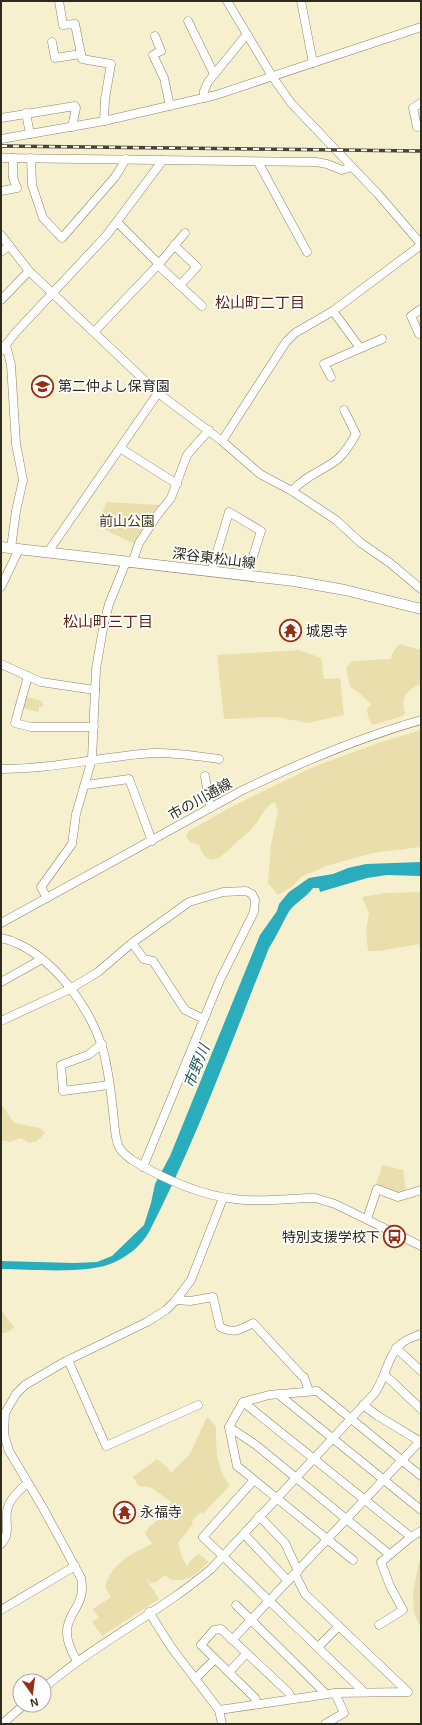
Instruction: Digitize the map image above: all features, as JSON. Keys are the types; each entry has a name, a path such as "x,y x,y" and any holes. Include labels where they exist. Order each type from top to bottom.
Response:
{"main road":[{"name":"深谷東松山線","path":"10,548 247,576 345,590 421,609"}],"street":[{"path":"59,1 63,25 75,24 82,59 111,64 105,99 104,121"},
{"path":"222,440 286,342 295,333 333,311 421,245 352,167 299,112 272,76 227,1"},
{"path":"301,1 313,63"},
{"path":"188,21 214,74"},
{"path":"1,139 104,121 204,98 421,27"},
{"path":"204,98 204,91 214,74 247,34"},
{"path":"155,36 161,52 153,55 164,78 170,106"},
{"path":"52,42 55,58 81,54"},
{"path":"421,103 413,108 417,127 421,126"},
{"path":"1,118 75,106 76,108 72,127"},
{"path":"26,113 30,134"},
{"path":"1,158 316,162 327,164 342,170 352,167"},
{"path":"1,191 16,188 13,178 13,158"},
{"path":"31,158 32,186 43,218 62,238 115,177 126,159"},
{"path":"1,587 23,480 16,444 12,365 3,348 117,222 163,160"},
{"path":"258,162 307,252"},
{"path":"117,222 202,306"},
{"path":"94,332 185,233"},
{"path":"1,236 29,271 158,393 222,440 260,474 292,491 333,517 361,543 395,567 421,589"},
{"path":"174,245 196,266 180,285"},
{"path":"1,252 9,246"},
{"path":"1,300 29,271"},
{"path":"421,309 411,316 419,334 421,333"},
{"path":"333,311 360,348"},
{"path":"331,377 324,364 382,339"},
{"path":"48,552 158,393"},
{"path":"292,491 307,476 338,459 348,449 356,434 344,410"},
{"path":"47,898 41,887 72,844 76,814 86,785 92,759 96,669 109,604 138,543 171,498 187,455 209,430"},
{"path":"120,448 177,484"},
{"path":"211,572 230,512 261,531 247,576"},
{"path":"1,664 48,684 95,690"},
{"path":"28,676 15,723 31,727 94,727"},
{"name":"市の川通線","path":"1,923 241,791 304,762 382,731 421,720"},
{"path":"1,769 23,769 92,759 154,753 219,759"},
{"path":"205,776 210,808"},
{"path":"86,785 129,779 152,840"},
{"path":"1,1022 70,989 98,972 132,943 189,902 223,892 246,890 252,894 255,900 254,912 231,955 143,1167"},
{"path":"1,938 30,951 42,959 70,989 91,1018 102,1044 110,1085 117,1139 120,1147 132,1160 143,1167 187,1186 223,1198 237,1200 315,1198 335,1204 421,1246"},
{"path":"132,943 144,959 153,961 185,1010 204,1019"},
{"path":"1,982 42,959"},
{"path":"102,1044 88,1055 61,1065 63,1091 110,1085"},
{"path":"366,1219 377,1189 398,1197 421,1190"},
{"path":"77,1661 68,1643 66,1632 68,1620 78,1606 82,1591 81,1578 9,1451 6,1443 4,1425 5,1413 16,1394 25,1385 68,1360 147,1322 166,1310 176,1300 191,1280 223,1198"},
{"path":"176,1300 190,1301 212,1297 220,1327 223,1329 237,1331 252,1323 304,1377 309,1391"},
{"path":"52,1681 77,1661 193,1584 224,1555 379,1387 396,1348 407,1340 421,1334"},
{"path":"396,1348 421,1372"},
{"path":"68,1360 106,1446 198,1405"},
{"path":"385,1375 421,1409"},
{"path":"353,1560 238,1466 229,1427 243,1402 278,1394 317,1391 421,1476"},
{"path":"278,1394 421,1510"},
{"path":"243,1402 411,1537"},
{"path":"232,1640 421,1441 378,1416 363,1404"},
{"path":"229,1427 256,1445 389,1554"},
{"path":"254,1480 203,1537 224,1555 364,1692"},
{"path":"1,1544 6,1539 7,1534 7,1508 16,1493 28,1483"},
{"path":"219,1710 257,1703 326,1694 408,1692 306,1594 285,1543 259,1516"},
{"path":"379,1625 403,1610 390,1586 381,1562 389,1554 421,1531"},
{"path":"244,1534 288,1581"},
{"path":"1,1610 75,1566"},
{"path":"236,1605 326,1694"},
{"path":"149,1612 171,1647 219,1710 222,1724"},
{"path":"318,1647 339,1626"},
{"path":"257,1703 255,1698 201,1645 214,1630 221,1629 289,1693 291,1698"},
{"path":"229,1672 246,1654"},
{"path":"196,1678 215,1659"},
{"path":"325,1724 344,1713 335,1694"},
{"path":"2,1724 15,1713"}],"green space":[{"name":"前山公園","path":"107,502 160,505 133,543 97,526"},
{"path":"399,644 421,650 421,680 419,685 411,689 404,699 405,713 403,716 372,725 368,717 367,709 371,704 357,691 350,687 346,667 353,661 391,659 393,652"},
{"path":"299,650 321,658 324,679 340,678 344,715 307,723 277,717 224,719 217,655"},
{"path":"24,696 42,701 43,707 39,707 39,712 22,708"},
{"path":"421,730 421,847 373,853 326,866 301,877 293,886 278,895 268,883 271,845 278,811 275,802 266,809 251,830 225,853 215,859 211,860 206,858 199,845 190,842 186,836 189,831 229,808 313,767 378,743"},
{"path":"421,892 421,953 419,944 380,951 368,951 366,933 369,913 362,897 384,893"},
{"path":"1,1104 14,1123 40,1128 45,1133 37,1141 29,1143 21,1138 10,1142 1,1140"},
{"path":"383,1165 403,1170 406,1191 400,1194 376,1184"},
{"path":"1,1310 14,1327 8,1332 3,1333 1,1333"},
{"path":"207,1417 216,1426 219,1465 225,1479 230,1485 203,1514 201,1512 192,1521 193,1524 178,1543 182,1557 187,1566 194,1557 199,1554 209,1562 196,1574 184,1579 171,1580 165,1575 156,1582 150,1583 144,1576 159,1599 102,1636 92,1622 99,1618 93,1609 111,1597 105,1587 108,1579 117,1565 123,1560 152,1544 145,1533 149,1527 163,1516 162,1512 171,1502 150,1487 139,1486 133,1477 157,1459 168,1468 171,1473 190,1454"},
{"path":"419,1561 421,1561 421,1628 414,1613 413,1593"}],"water":[{"path":"421,862 421,876 387,875 367,878 320,892 319,888 313,888 289,911 269,948 198,1127 182,1163 149,1232 139,1246 125,1257 115,1262 90,1269 1,1269 1,1261 74,1263 97,1262 112,1256 144,1225 155,1184 170,1156 260,935 277,911 279,904 289,892 309,878 333,874 348,868 366,864"}],"railway":[{"path":"1,146 421,151"}],"place":[{"name":"第二仲よし保育園","path":"43,386"},
{"name":"城恩寺","path":"290,631"},
{"name":"特別支援学校下","path":"395,1237"},
{"name":"永福寺","path":"125,1512"}],"district":[{"name":"松山町二丁目","path":"260,302"},
{"name":"松山町三丁目","path":"108,621"}],"water label":[{"name":"市野川","path":"196,1066"}]}
